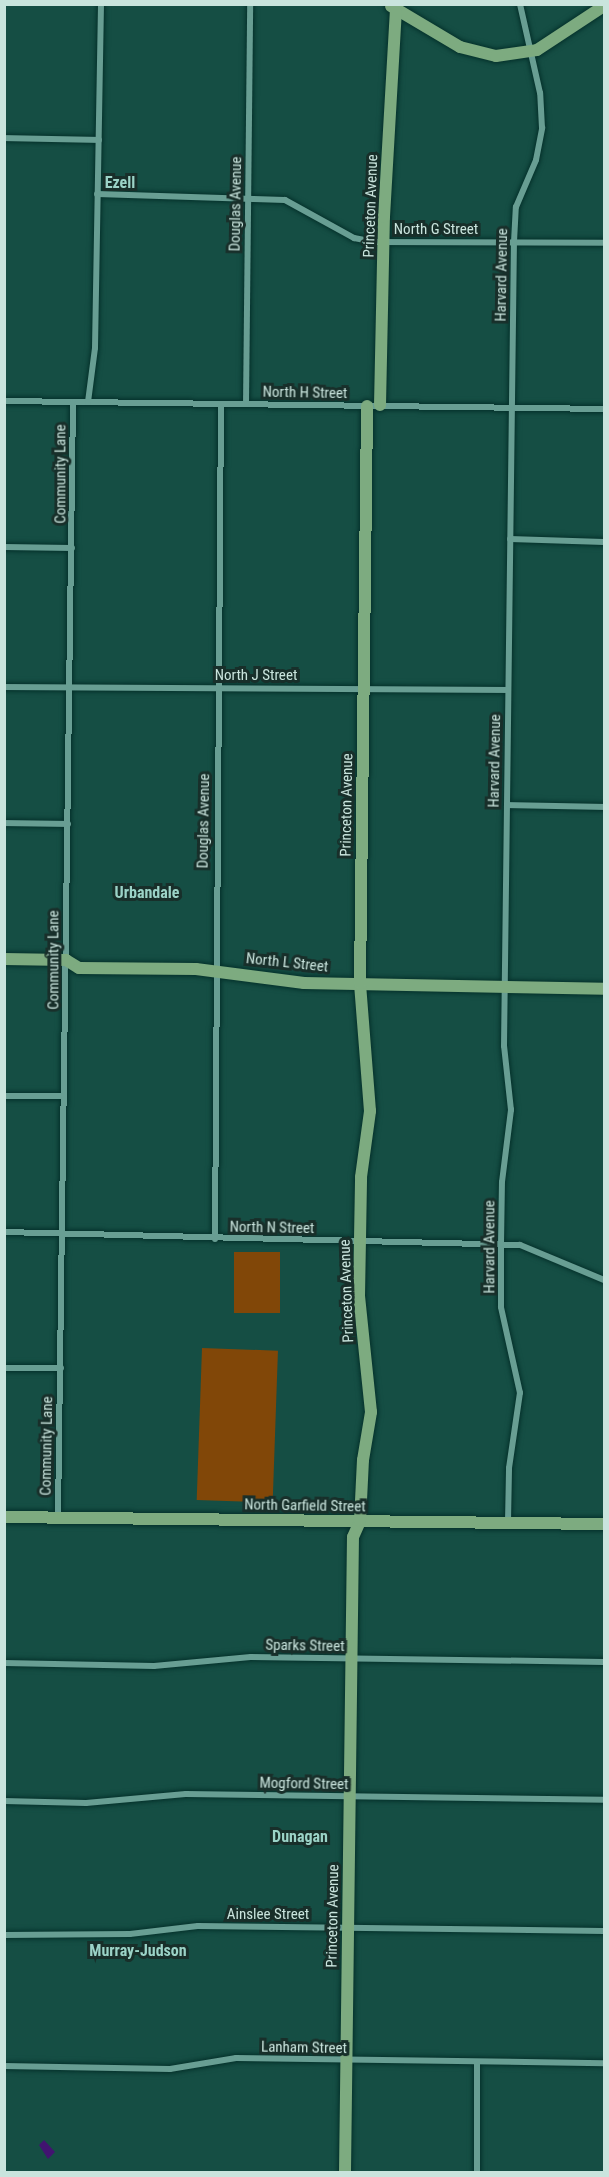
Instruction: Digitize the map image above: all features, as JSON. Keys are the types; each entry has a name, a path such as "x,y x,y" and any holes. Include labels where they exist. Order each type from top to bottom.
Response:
{"street":[{"path":"88,402 95,348 101,4"},
{"name":"Douglas Avenue","path":"246,404 250,4"},
{"name":"Harvard Avenue","path":"508,1522 509,1468 520,1393 501,1307 502,1182 511,1110 504,1046 504,986 514,242 516,207 536,160 542,128 540,93 528,53 520,4"},
{"path":"392,7 464,49 496,56 528,53 604,6"},
{"name":"Princeton Avenue","path":"380,405 392,7"},
{"path":"4,138 99,140"},
{"name":"North G Street","path":"97,194 248,196 285,200 354,238 384,241 604,243"},
{"name":"North H Street","path":"4,401 604,409"},
{"name":"Community Lane","path":"58,1518 73,402"},
{"name":"Douglas Avenue","path":"215,1239 214,970 221,404"},
{"name":"Princeton Avenue","path":"345,2172 352,1537 360,1521 371,1394 361,1329 360,1240 361,1177 370,1111 360,983 367,406"},
{"path":"510,539 604,542"},
{"path":"4,547 72,548"},
{"name":"North J Street","path":"4,687 508,690"},
{"path":"507,805 604,807"},
{"path":"4,824 68,824"},
{"name":"North L Street","path":"4,959 66,960 79,968 214,970 304,983 604,989"},
{"path":"4,1096 64,1096"},
{"name":"North N Street","path":"4,1232 215,1239 501,1244 537,1250 604,1280"},
{"path":"4,1368 61,1368"},
{"name":"North Garfield Street","path":"4,1517 604,1524"},
{"name":"Sparks Street","path":"4,1663 154,1666 251,1657 604,1662"},
{"name":"Mogford Street","path":"4,1801 86,1803 186,1794 604,1800"},
{"name":"Ainslee Street","path":"4,1935 130,1934 198,1926 604,1931"},
{"name":"Lanham Street","path":"4,2066 171,2069 236,2058 604,2064"},
{"path":"477,2062 477,2172"}],"shaded area":[{"path":"234,1252 280,1252 280,1313 234,1313"},
{"path":"202,1348 278,1351 273,1503 197,1500"},
{"path":"44,2140 55,2152 48,2159 39,2145"}],"district":[{"name":"Ezell","path":"120,183"},
{"name":"Urbandale","path":"147,893"},
{"name":"Dunagan","path":"300,1837"},
{"name":"Murray-Judson","path":"138,1951"}]}
